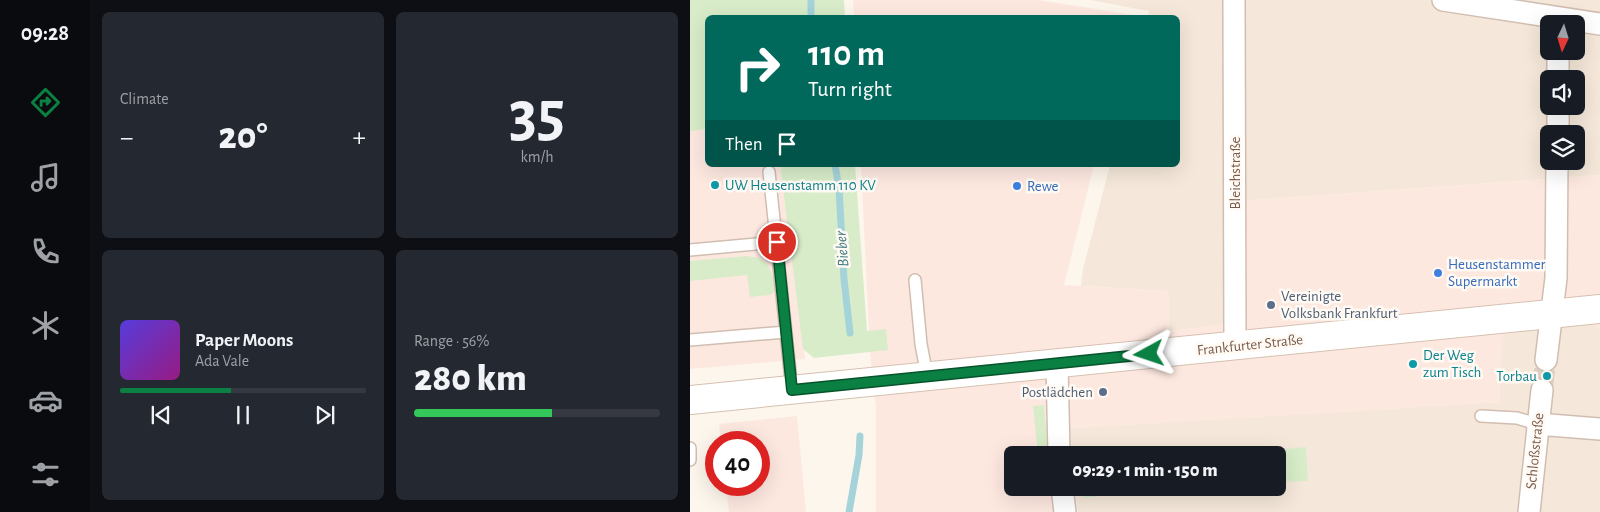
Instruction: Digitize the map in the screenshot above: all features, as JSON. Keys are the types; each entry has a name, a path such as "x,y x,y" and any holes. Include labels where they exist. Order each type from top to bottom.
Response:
{"street":[{"name":"Bleichstraße","path":"1234,0 1235,347"},
{"path":"1443,0 1559,13 1600,24"},
{"path":"1546,360 1556,278 1557,170"},
{"name":"Frankfurter Straße","path":"690,400 1600,309"},
{"path":"1057,363 1059,446"},
{"name":"Schloßstraße","path":"1529,512 1542,390"},
{"path":"1538,424 1600,429"},
{"path":"1063,496 1064,512"}],"lane":[{"path":"769,172 792,390"},
{"path":"690,250 777,242"},
{"path":"915,280 921,344 927,376"},
{"path":"690,340 786,332"},
{"path":"1481,416 1517,418 1538,424"},
{"path":"690,448 690,460"}],"shaded area":[{"path":"853,0 1039,0 1132,15 854,15"},
{"path":"1090,0 1600,0 1600,175 1229,202 1231,324 1169,331 1168,291 1081,286 1083,269 1109,167 1180,167 1180,15 1148,15 1149,11"},
{"path":"705,129 705,167 780,167 805,359 690,369 690,131"},
{"path":"861,167 1094,167 1064,285 1168,291 1169,331 1231,323 1229,202 1600,175 1600,330 1591,320 1503,327 1499,402 1047,430 1048,446 1004,446 1004,496 1053,496 1055,512 876,512 876,409 870,352"},
{"path":"1591,320 1600,330 1600,512 1078,512 1075,496 1286,496 1286,446 1071,446 1070,428 1499,402 1502,327"},
{"path":"797,416 806,512 729,512 727,496 770,496 770,431 720,431 719,424"}],"green space":[{"path":"690,0 844,0 845,15 705,15 705,129 690,131"},
{"path":"780,167 855,167 867,331 886,329 888,350 814,358 803,349"},
{"path":"747,256 759,258 769,268 773,277 775,291 770,295 750,297 747,275 690,281 690,261"},
{"path":"1044,405 1047,446 1037,446 1033,406"},
{"path":"1306,447 1308,481 1286,482 1286,449"},
{"path":"1084,496 1101,496 1084,498"}],"waterway":[{"name":"Bieber","path":"811,0 811,15"},
{"name":"Bieber","path":"835,167 839,188 844,279 850,333"},
{"name":"Bieber","path":"849,512 859,455 860,436"}],"tunnel":[{"path":"1542,390 1546,360"}],"place":[{"name":"UW Heusenstamm 110 KV","path":"715,185"},
{"name":"Rewe","path":"1017,186"},
{"name":"Heusenstammer Supermarkt","path":"1438,273"},
{"name":"Vereinigte Volksbank Frankfurt","path":"1271,305"},
{"name":"Der Weg zum Tisch","path":"1413,364"},
{"name":"Torbau","path":"1547,376"},
{"name":"Postlädchen","path":"1103,392"}],"route":[{"path":"777,242 792,390 1149,354"}]}
